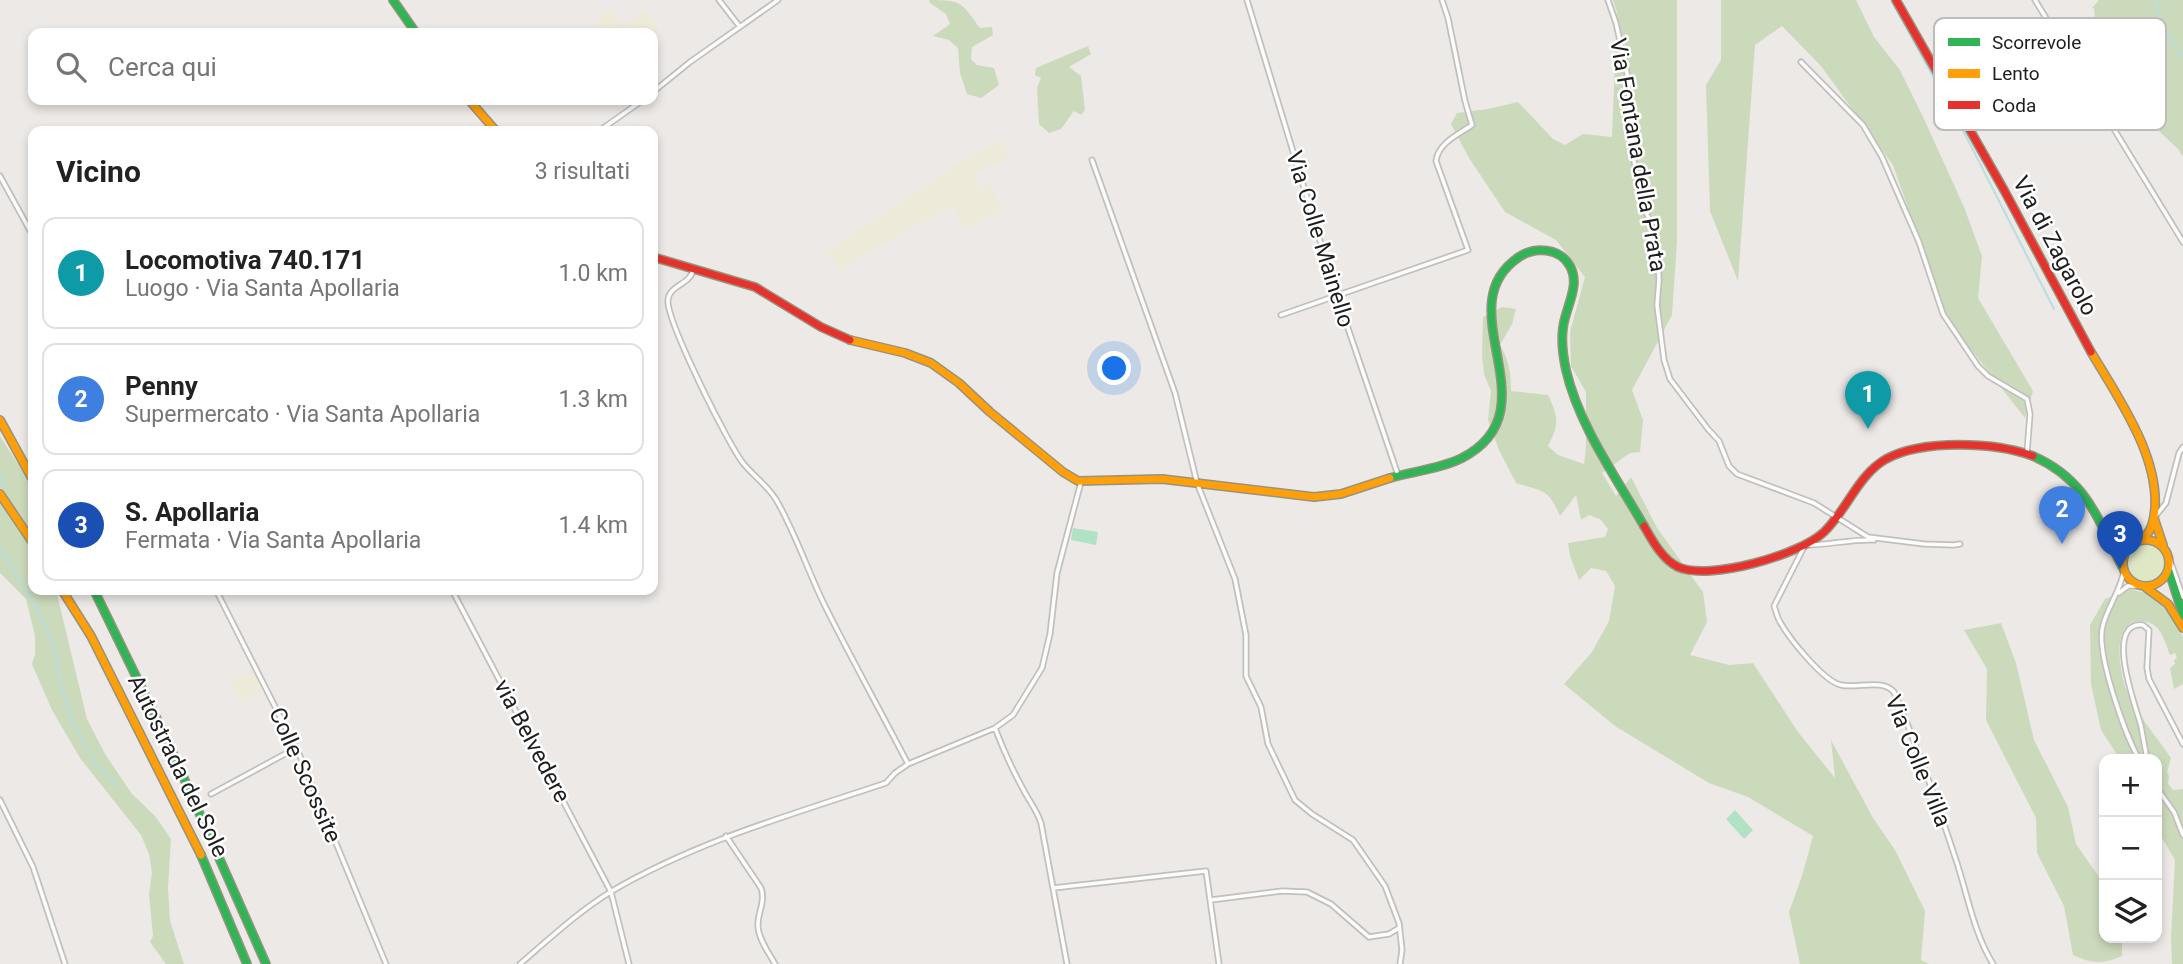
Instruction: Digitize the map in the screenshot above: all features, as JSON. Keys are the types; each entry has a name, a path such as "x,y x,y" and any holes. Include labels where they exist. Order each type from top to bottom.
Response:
{"main road":[{"path":"393,0 413,28"},
{"name":"Via di Zagarolo","path":"1896,0 1934,70"},
{"path":"473,105 492,126"},
{"name":"Via di Zagarolo","path":"1970,130 2082,337 2121,400 2144,453 2152,483 2154,518 2164,548"},
{"path":"658,258 767,292 795,312 839,337 926,360 954,378 987,409 1072,478 1081,482 1157,479 1319,497 1349,492 1455,462 1479,446 1496,427 1501,413 1502,394 1489,314 1493,294 1502,275 1516,259 1533,250 1546,250 1564,259 1573,274 1574,287 1563,324 1562,343 1565,371 1570,385 1610,468 1651,537 1669,561 1681,569 1716,570 1763,560 1805,545 1821,535 1873,470 1895,455 1942,446 1981,446 2027,452 2076,483 2084,493 2129,578 2167,601 2183,628"},
{"path":"0,420 28,471"},
{"path":"0,494 28,536"},
{"path":"2124,570 2125,553 2148,534 2154,518"},
{"path":"2104,533 2121,543 2151,540 2164,548 2169,557 2169,569 2183,615"},
{"path":"2142,586 2149,586 2161,580 2169,569"},
{"name":"Autostrada del Sole","path":"65,595 91,636 194,838 247,964"},
{"name":"Autostrada del Sole","path":"96,595 167,740 266,964"}],"street":[{"path":"719,0 740,27"},
{"path":"658,88 778,0"},
{"name":"Via Colle Mainello","path":"1247,0 1337,296 1398,476"},
{"path":"1281,315 1469,249 1436,161 1442,146 1472,125 1442,0"},
{"name":"Via Fontana della Prata","path":"1608,0 1628,78 1632,147 1639,194 1657,240 1658,325 1670,379 1721,444 1734,472 1801,497 1868,537 1889,541"},
{"path":"2035,0 2046,18"},
{"path":"1801,62 1863,125 1882,157 1924,255 1943,314 1978,366 1988,376 2027,399 2030,414 2027,452"},
{"path":"606,126 636,105"},
{"path":"2115,130 2183,242"},
{"path":"1092,160 1175,393 1198,483 1236,579 1246,635 1246,676 1261,707 1268,744 1295,800 1353,840 1385,886 1399,928 1402,950 1400,964"},
{"path":"0,176 28,227"},
{"path":"693,269 691,277 671,292 668,298 677,331 739,458 778,502 839,634 908,764"},
{"path":"2154,518 2166,503 2183,447"},
{"path":"520,964 588,907 642,875 726,836 886,783 892,775 908,764 995,728 1013,715 1042,668 1050,634 1057,573 1081,482"},
{"path":"1805,545 1855,539 1960,544"},
{"name":"Via Colle Villa","path":"1805,545 1774,606 1779,621 1809,660 1829,680 1840,685 1887,686 1894,692 1934,792 1966,890 1976,932 1993,964"},
{"path":"2169,557 2183,597"},
{"path":"2124,570 2122,582 2103,623 2101,645 2123,727 2136,754"},
{"path":"2114,601 2126,587 2142,586"},
{"name":"Colle Scossite","path":"219,595 296,748 386,964"},
{"name":"via Belvedere","path":"455,595 611,892 629,964"},
{"path":"2146,754 2127,680 2124,657 2124,637 2128,628 2133,625 2143,625 2150,630 2147,673 2183,744"},
{"path":"995,728 1012,768 1041,823 1067,964"},
{"path":"211,794 296,748"},
{"path":"2162,795 2174,812 2183,835"},
{"path":"0,800 33,867 65,964"},
{"path":"726,836 761,888 764,898 758,922 759,933 775,964"},
{"path":"1053,888 1206,871 1219,964"},
{"path":"1211,900 1302,891 1331,904 1369,937 1389,934 1399,928"}],"shaded area":[{"path":"610,10 623,26 646,10 659,29 602,28 595,19"},
{"path":"1002,140 1009,158 975,173 981,189 991,184 1002,210 965,229 953,206 866,253 841,271 825,252 973,154"},
{"path":"254,670 263,689 240,703 230,681"}],"green space":[{"path":"929,0 960,4 980,28 992,27 993,35 972,47 971,59 977,65 994,68 999,85 981,98 967,94 960,73 958,48 949,40 933,36 950,24 946,14"},
{"path":"1613,0 1677,0 1677,242 1672,315 1632,390 1643,420 1640,452 1630,453 1602,473 1616,496 1631,477 1657,528 1703,592 1707,622 1690,655 1729,665 1753,663 1798,732 1835,778 1831,740 1873,818 1895,850 1925,911 1921,960 1929,964 1800,964 1789,912 1813,836 1748,797 1709,783 1615,726 1564,684 1592,652 1609,621 1615,586 1606,571 1591,568 1579,580 1568,543 1605,537 1608,529 1600,519 1589,515 1581,520 1576,495 1560,516 1552,500 1544,492 1516,483 1499,450 1488,420 1491,391 1484,374 1482,356 1483,317 1502,307 1516,309 1512,324 1500,345 1509,367 1511,391 1548,395 1556,421 1548,446 1558,455 1584,464 1586,392 1571,366 1570,332 1585,277 1556,240 1505,212 1469,158 1451,124 1457,113 1518,102 1553,139 1565,145 1583,134 1612,137 1617,12"},
{"path":"1721,0 1856,0 1874,37 1900,70 1964,207 1982,256 1978,298 2033,391 2025,418 1947,319 1893,165 1821,66 1782,26 1755,45 1738,281 1710,211 1706,85 1721,60"},
{"path":"2099,0 2183,0 2183,157 2159,130 2166,130 2166,18 2095,18 2092,8"},
{"path":"1088,46 1091,54 1069,67 1081,76 1085,110 1081,115 1074,111 1061,129 1049,133 1039,124 1037,88 1041,78 1035,75 1036,68"},
{"path":"0,436 28,482 28,595 57,595 87,719 105,754 132,794 155,816 171,839 168,888 170,921 184,964 166,964 150,942 153,936 149,854 141,835 80,758 52,710 32,664 35,636 26,599 0,573"},
{"path":"1073,528 1098,532 1096,545 1071,540"},
{"path":"2148,544 2161,550 2167,563 2161,576 2148,582 2135,576 2129,563 2135,550"},
{"path":"2130,589 2149,594 2166,607 2183,637 2183,684 2174,689 2170,668 2177,658 2175,653 2170,655 2158,628 2154,625 2141,621 2126,628 2120,643 2120,662 2131,699 2171,758 2167,772 2168,784 2173,790 2183,789 2183,964 2172,964 2175,860 2162,838 2162,754 2117,754 2101,730 2091,684 2090,625 2105,599"},
{"path":"2001,623 2016,663 2034,740 2068,807 2076,844 2099,877 2099,943 2122,943 2122,956 2116,959 2098,962 2073,955 2064,906 2037,853 2036,818 1986,720 1987,669 1964,630"},
{"path":"1735,810 1753,830 1744,839 1726,819"}],"waterway":[{"path":"1891,0 1934,78"},
{"path":"2155,0 2161,18"},
{"path":"2166,31 2183,56"},
{"path":"1962,130 2054,309"},
{"path":"0,475 6,487"},
{"path":"0,548 28,593"},
{"path":"29,595 54,646 61,685 73,722 93,761 117,786"}],"traffic: fast":[{"path":"393,0 413,28"},
{"path":"1390,478 1454,462 1488,437 1500,413 1502,386 1493,330 1492,303 1499,278 1525,253 1540,250 1554,252 1566,260 1574,281 1562,338 1572,391 1599,451 1644,526"},
{"path":"2033,456 2067,477 2079,490 2098,519 2124,570"},
{"path":"2169,571 2183,615"},
{"path":"96,595 167,740 266,964"},
{"path":"201,855 247,964"}],"traffic: slow":[{"path":"473,105 492,126"},
{"path":"850,340 905,353 931,363 959,383 1063,472 1078,481 1162,479 1314,497 1341,494 1390,478"},
{"path":"2091,352 2137,432 2153,477 2155,500 2148,533 2133,543 2118,541 2107,535"},
{"path":"0,420 28,471"},
{"path":"0,494 28,536"},
{"path":"2154,518 2163,545"},
{"path":"2146,540 2162,547 2169,563 2162,579 2146,586 2130,579 2123,563 2130,547 2146,540"},
{"path":"2145,587 2168,604 2183,628"},
{"path":"65,595 91,636 201,855"}],"traffic: jam":[{"path":"1896,0 1934,67"},
{"path":"1970,130 2091,352"},
{"path":"658,258 755,287 821,327 850,340"},
{"path":"1644,526 1662,554 1678,567 1711,571 1731,568 1775,557 1812,541 1832,523 1860,483 1876,466 1901,453 1919,448 1959,445 1999,448 2033,456"}],"place":[{"name":"Locomotiva 740.171","path":"1868,429"},
{"name":"Penny","path":"2062,544"},
{"name":"S. Apollaria","path":"2120,569"}]}
